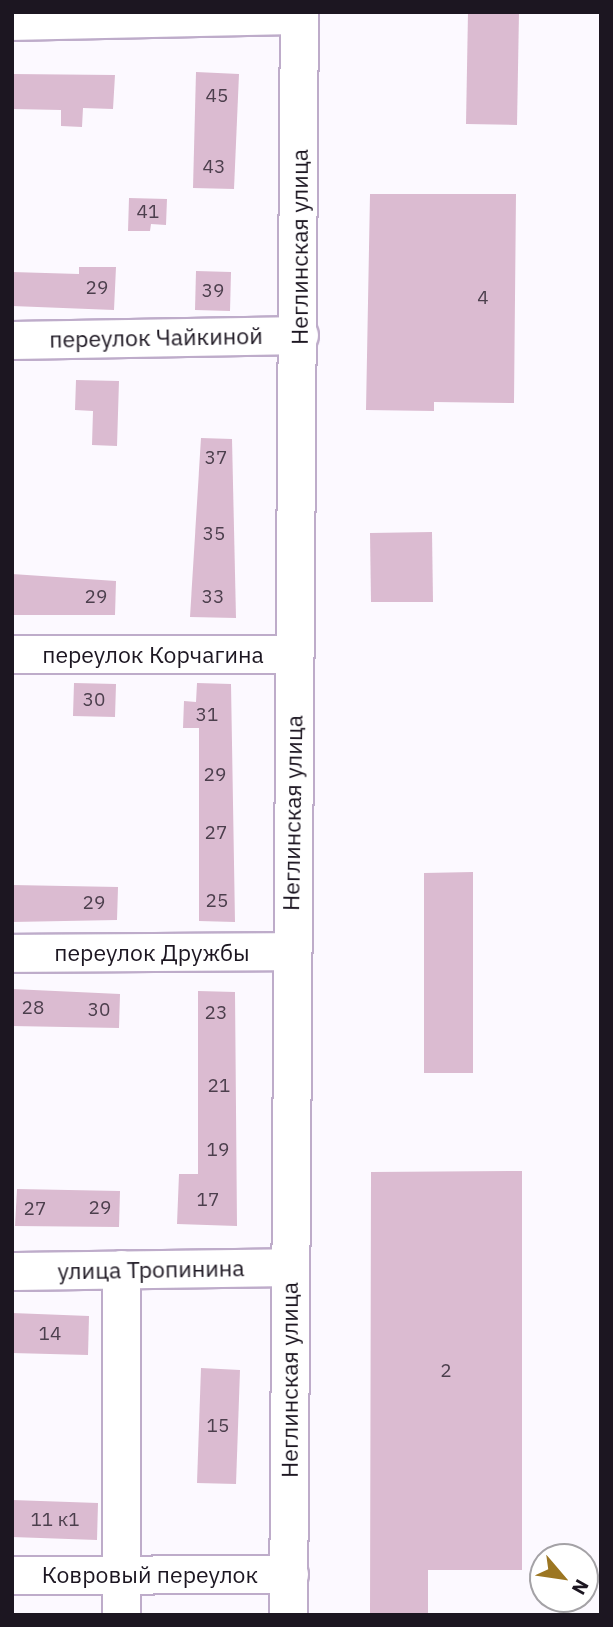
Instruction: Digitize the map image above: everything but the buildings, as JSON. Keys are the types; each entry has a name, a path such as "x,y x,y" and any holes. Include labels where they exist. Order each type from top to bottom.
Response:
{"street":[{"path":"12,20 299,13"},
{"name":"Неглинская улица","path":"288,1615 291,951 299,335 299,13"},
{"name":"переулок Чайкиной","path":"12,340 299,335"},
{"name":"переулок Корчагина","path":"12,654 294,654"},
{"name":"переулок Дружбы","path":"12,953 291,951"},
{"name":"улица Тропинина","path":"12,1271 289,1267"},
{"path":"121,1269 124,1574 121,1615"},
{"name":"Ковровый переулок","path":"12,1575 289,1574"}]}
